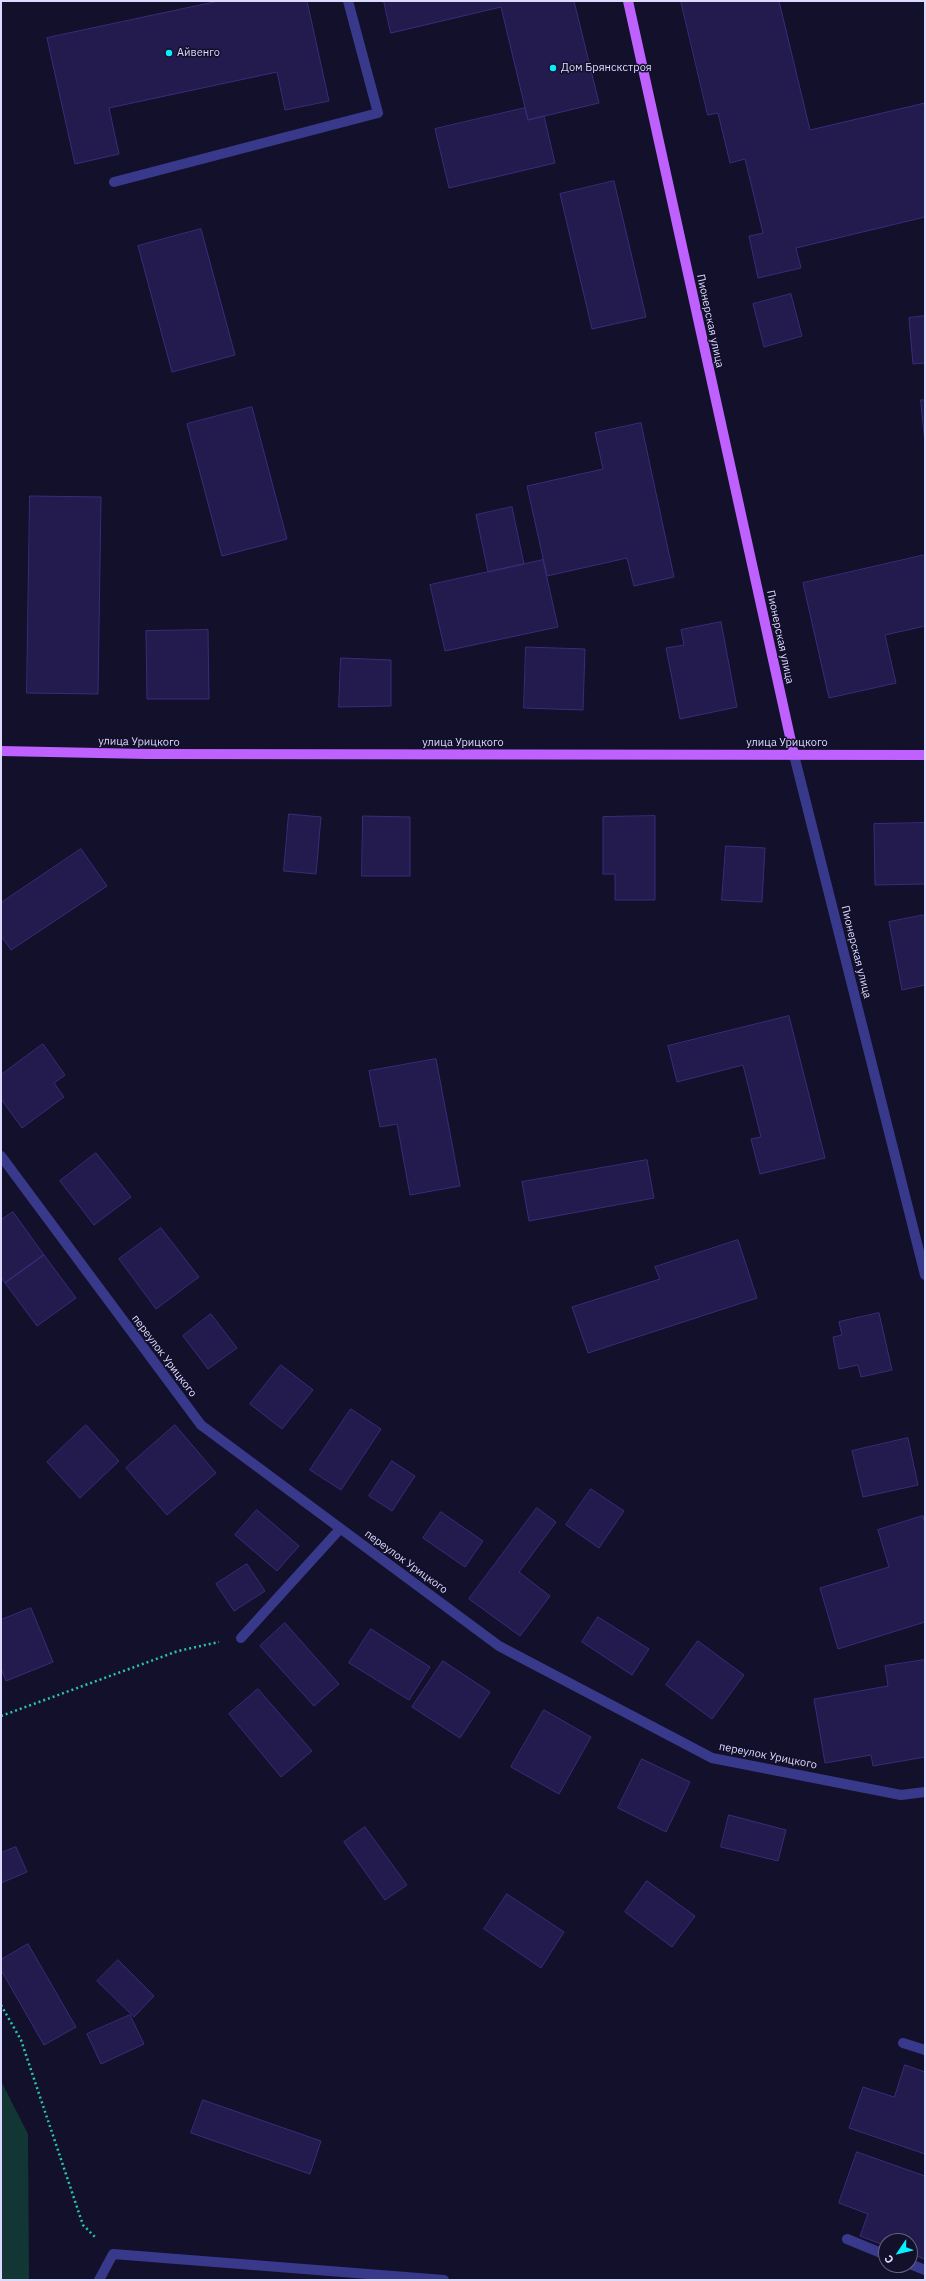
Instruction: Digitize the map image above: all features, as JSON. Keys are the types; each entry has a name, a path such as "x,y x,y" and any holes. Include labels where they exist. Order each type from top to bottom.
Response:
{"main road":[{"name":"Пионерская улица","path":"628,1 794,755"},
{"name":"улица Урицкого","path":"1,751 155,754 925,755"}],"street":[{"path":"114,182 378,113 348,1"},
{"name":"Пионерская улица","path":"794,755 925,1275"},
{"name":"переулок Урицкого","path":"1,1156 201,1425 499,1646 712,1758 901,1795 925,1792"},
{"path":"241,1638 340,1529"},
{"path":"903,2043 925,2050"},
{"path":"847,2240 878,2251"},
{"path":"99,2280 113,2254 444,2280"}],"path":[{"path":"1,1716 178,1651 241,1638"},
{"path":"1,2005 21,2040 83,2225 113,2254"}],"green space":[{"path":"1,2081 28,2134 29,2280 1,2280"}],"building":[{"path":"219,1 307,1 329,101 285,110 277,72 109,108 119,154 75,164 47,38"},
{"name":"Дом Брянскстроя","path":"384,1 574,1 599,103 528,120 501,7 391,33"},
{"path":"681,1 779,1 810,130 925,103 925,217 796,248 801,268 758,278 749,236 763,233 745,159 730,163 718,113 708,115"},
{"path":"525,108 528,120 544,116 555,163 449,188 435,129"},
{"path":"614,181 646,317 592,329 560,194"},
{"path":"201,229 235,355 172,372 138,246"},
{"path":"791,294 802,336 764,347 753,304"},
{"path":"925,316 925,363 913,364 909,318"},
{"path":"921,400 925,400 925,443"},
{"path":"252,407 287,539 222,556 187,424"},
{"path":"641,423 674,577 634,586 627,558 547,576 527,486 603,469 595,433"},
{"path":"30,496 101,497 98,694 27,693"},
{"path":"512,507 524,564 488,572 476,515"},
{"path":"925,555 925,626 885,635 896,683 829,698 803,583"},
{"path":"543,560 558,627 445,651 430,585"},
{"path":"721,622 737,707 680,719 666,648 684,645 681,630"},
{"path":"208,630 209,699 147,699 146,631"},
{"path":"526,647 585,649 583,710 524,708"},
{"path":"341,658 391,660 391,706 339,707"},
{"path":"289,814 321,817 316,874 284,871"},
{"path":"363,816 410,817 410,876 362,876"},
{"path":"655,816 655,900 615,900 615,874 603,874 603,817"},
{"path":"925,823 925,884 875,885 874,824"},
{"path":"726,846 765,848 762,902 722,900"},
{"path":"81,849 107,886 11,950 1,936 1,903"},
{"path":"925,915 925,985 902,990 889,922"},
{"path":"789,1016 825,1158 760,1174 751,1139 761,1137 743,1065 677,1082 668,1046"},
{"path":"43,1044 65,1075 54,1083 64,1097 22,1128 1,1099 1,1075"},
{"path":"436,1059 460,1186 410,1195 397,1124 380,1127 369,1071"},
{"path":"96,1153 131,1197 94,1225 60,1181"},
{"path":"647,1160 654,1198 529,1221 522,1182"},
{"path":"13,1212 44,1255 5,1283 1,1277 1,1220"},
{"path":"161,1228 199,1277 156,1309 119,1259"},
{"path":"738,1240 757,1298 588,1353 572,1307 660,1279 655,1267"},
{"path":"44,1255 76,1298 37,1326 5,1283"},
{"path":"879,1313 892,1370 861,1377 858,1365 839,1369 833,1337 842,1335 839,1322"},
{"path":"211,1314 237,1348 208,1369 183,1336"},
{"path":"281,1365 313,1390 282,1429 250,1404"},
{"path":"351,1409 381,1429 341,1490 310,1470"},
{"path":"86,1425 119,1461 80,1498 47,1462"},
{"path":"175,1425 216,1473 167,1515 126,1468"},
{"path":"908,1438 918,1485 863,1497 852,1451"},
{"path":"392,1461 415,1476 392,1511 369,1496"},
{"path":"591,1489 624,1511 599,1548 566,1525"},
{"path":"537,1508 556,1522 519,1572 550,1596 520,1636 469,1599"},
{"path":"257,1510 299,1546 277,1571 235,1535"},
{"path":"441,1512 483,1541 465,1567 423,1538"},
{"path":"923,1516 925,1524 925,1622 838,1649 820,1588 889,1567 878,1530"},
{"path":"247,1564 265,1591 234,1611 216,1584"},
{"path":"31,1608 53,1662 6,1681 1,1668 1,1620"},
{"path":"598,1617 649,1649 632,1675 582,1642"},
{"path":"285,1623 339,1684 314,1706 260,1646"},
{"path":"371,1629 430,1667 409,1700 349,1663"},
{"path":"698,1641 744,1675 712,1719 666,1685"},
{"path":"925,1660 925,1757 873,1766 871,1755 825,1763 814,1699 888,1686 885,1666"},
{"path":"443,1661 490,1692 460,1738 412,1707"},
{"path":"258,1689 312,1751 281,1777 229,1714"},
{"path":"544,1710 591,1737 559,1794 511,1767"},
{"path":"642,1759 690,1782 666,1832 618,1808"},
{"path":"729,1815 786,1830 778,1861 721,1847"},
{"path":"365,1827 407,1885 385,1900 344,1842"},
{"path":"16,1847 27,1872 1,1883 1,1853"},
{"path":"647,1881 695,1916 672,1947 625,1912"},
{"path":"507,1894 564,1932 541,1968 484,1929"},
{"path":"28,1944 76,2027 44,2045 1,1970 1,1960"},
{"path":"118,1960 154,1996 134,2017 97,1981"},
{"path":"130,2015 144,2044 101,2064 87,2034"},
{"path":"905,2065 925,2072 925,2154 849,2128 863,2087 894,2097"},
{"path":"203,2100 321,2141 310,2174 191,2133"},
{"path":"857,2152 925,2176 925,2259 918,2257 918,2233 878,2233 878,2243 860,2236 868,2214 839,2203"}],"place":[{"name":"Айвенго","path":"169,53"},
{"name":"Дом Брянскстроя","path":"553,68"}]}
